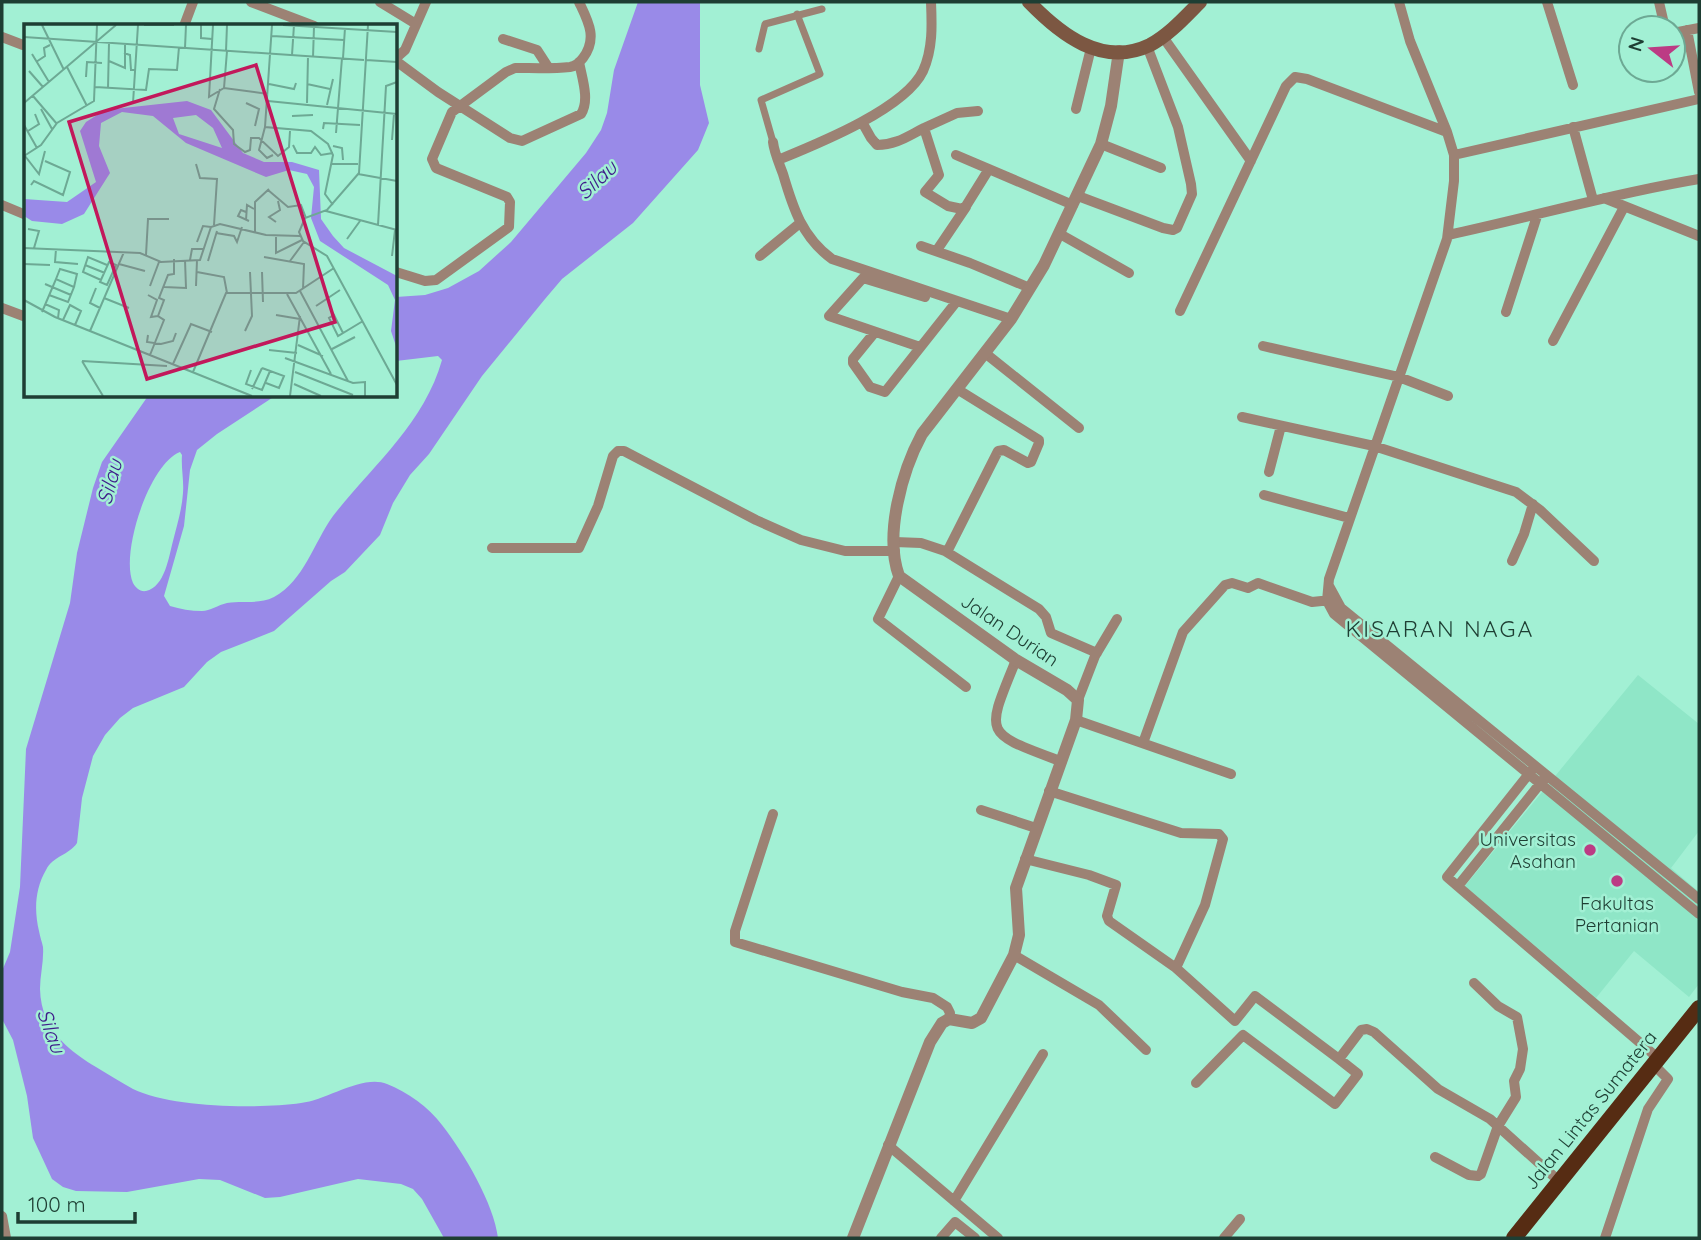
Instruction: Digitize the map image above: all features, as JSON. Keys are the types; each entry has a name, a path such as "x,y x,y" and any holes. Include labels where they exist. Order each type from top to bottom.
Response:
{"highway":[{"name":"Jalan Lintas Sumatera","path":"1514,1238 1699,1008"}],"main road":[{"path":"1029,2 1055,28 1070,38 1091,48 1119,51 1147,46 1163,37 1200,2"}],"street":[{"path":"185,24 193,2"},
{"path":"251,2 307,24"},
{"path":"380,2 396,6 416,24"},
{"path":"397,59 405,50 426,2"},
{"path":"397,272 425,281 436,280 509,227 510,202 507,197 436,168 432,162 449,117 511,69 572,67 579,62 586,54 592,35 579,2"},
{"path":"778,160 862,122 904,94 922,74 930,51 931,2"},
{"path":"1399,2 1410,41 1447,132 1454,155 1454,181 1448,235 1328,583 1334,614 1698,912"},
{"path":"1547,2 1573,85"},
{"path":"759,49 765,24 821,9"},
{"path":"797,14 820,74 761,100 795,214 809,239 832,259 955,304"},
{"path":"1699,28 1687,30 1699,92"},
{"path":"2,37 23,45"},
{"path":"1163,37 1251,161"},
{"path":"503,39 537,50 548,67"},
{"path":"956,155 1076,201 1174,230 1192,194 1191,184 1178,127 1147,46"},
{"path":"1076,109 1091,48"},
{"path":"966,687 878,619 899,576 895,563 894,513 912,453 922,434 1012,319 1060,234 1101,144 1111,106 1119,51"},
{"path":"397,61 460,106 510,138 522,141 581,114 586,101 579,62"},
{"path":"1180,311 1286,86 1295,77 1307,79 1447,132"},
{"path":"1454,155 1699,99"},
{"path":"862,122 877,145 889,145 957,113 978,111"},
{"path":"1573,127 1598,199"},
{"path":"924,128 939,175 925,192 948,206 962,209 966,206"},
{"path":"1101,144 1161,168"},
{"path":"937,250 989,169"},
{"path":"1448,235 1699,178"},
{"path":"1598,199 1699,236"},
{"path":"2,205 24,214"},
{"path":"1553,341 1624,207"},
{"path":"1506,312 1537,216"},
{"path":"760,256 800,223"},
{"path":"1060,234 1129,273"},
{"path":"922,246 1030,288"},
{"path":"920,347 829,316 863,278 1012,319"},
{"path":"875,332 853,359 853,363 870,387 886,392 955,304"},
{"path":"2,308 24,316"},
{"path":"1263,346 1399,377 1448,396"},
{"path":"985,353 1079,428"},
{"path":"947,552 998,451 1004,450 1028,463 1039,443 1039,440 957,389"},
{"path":"1242,417 1374,446 1516,492 1533,504 1594,561"},
{"path":"1269,472 1281,426"},
{"path":"492,548 579,548 598,506 613,456 618,451 624,451 756,520 801,540 845,551 921,543 947,552 1039,609 1054,635 1097,653"},
{"path":"1264,495 1349,518"},
{"path":"1512,561 1533,504"},
{"name":"Jalan Durian","path":"899,576 1016,660 1067,690 1078,700"},
{"path":"1143,743 1183,632 1225,585 1231,583 1248,588 1258,583 1312,602 1331,600 1699,899"},
{"path":"853,1238 924,1052 942,1023 949,1019 972,1023 981,1018 1014,955 1019,934 1015,896 1026,859 1076,720 1078,700 1097,653 1117,619"},
{"path":"1016,660 996,709 996,729 1008,741 1060,761"},
{"path":"1076,720 1231,774"},
{"path":"1536,765 1448,876 1656,1062 1668,1076 1648,1109 1605,1238"},
{"path":"1458,886 1548,774"},
{"path":"1049,791 1181,833 1219,834 1223,839 1205,905 1176,968"},
{"path":"981,810 1036,828"},
{"path":"773,814 735,931 734,942 902,992 933,998 947,1007 949,1019"},
{"path":"1026,859 1116,885 1107,919 1176,968 1235,1021"},
{"path":"1658,881 1665,871"},
{"path":"1014,955 1099,1005 1146,1050"},
{"path":"1435,1157 1469,1175 1481,1174 1497,1126 1515,1099 1513,1085 1521,1062 1522,1041 1515,1015 1498,1006 1474,983"},
{"path":"1255,996 1358,1074 1335,1104 1243,1035 1232,1025 1255,996"},
{"path":"1339,1059 1361,1030 1374,1032 1438,1089 1490,1119 1560,1182"},
{"path":"1196,1083 1243,1035"},
{"path":"954,1201 1043,1054"},
{"path":"888,1145 998,1238"},
{"path":"2,1216 6,1238"},
{"path":"1224,1238 1240,1219"},
{"path":"941,1238 954,1222 975,1238"}],"shaded area":[{"name":"Universitas Asahan","path":"1638,675 1699,724 1699,831 1671,868 1699,892 1699,984 1689,997 1634,951 1596,998 1465,886"}],"water":[{"name":"Silau","path":"638,2 700,2 700,85 709,123 698,150 633,223 562,279 545,299 482,376 429,454 410,475 393,503 380,535 345,572 274,631 221,652 207,662 184,687 133,708 120,718 105,735 93,756 82,798 77,843 49,865 42,877 36,900 37,923 43,947 41,1003 50,1026 75,1053 133,1089 170,1100 192,1103 283,1105 311,1101 367,1082 387,1084 424,1106 451,1136 491,1210 498,1238 444,1238 422,1199 413,1189 401,1184 358,1179 265,1198 220,1180 199,1179 127,1192 76,1191 63,1187 52,1179 33,1138 27,1096 13,1040 2,1019 2,971 10,952 20,887 26,749 70,603 77,553 102,462 147,397 273,397 197,450 190,470 184,526 164,596 170,606 202,611 227,603 256,602 274,597 301,571 333,516 410,424 434,383 442,360 438,356 397,361 397,297 425,295 448,288 479,271 511,242 586,153 601,130 607,113 614,70","holes":["180,452 183,488 168,562 158,584 142,591 133,583 130,570 134,532 148,491 158,473"]}],"place":[{"name":"Universitas Asahan","path":"1590,850"},
{"name":"Fakultas Pertanian","path":"1617,881"}],"district":[{"name":"KISARAN NAGA","path":"1440,629"}]}
